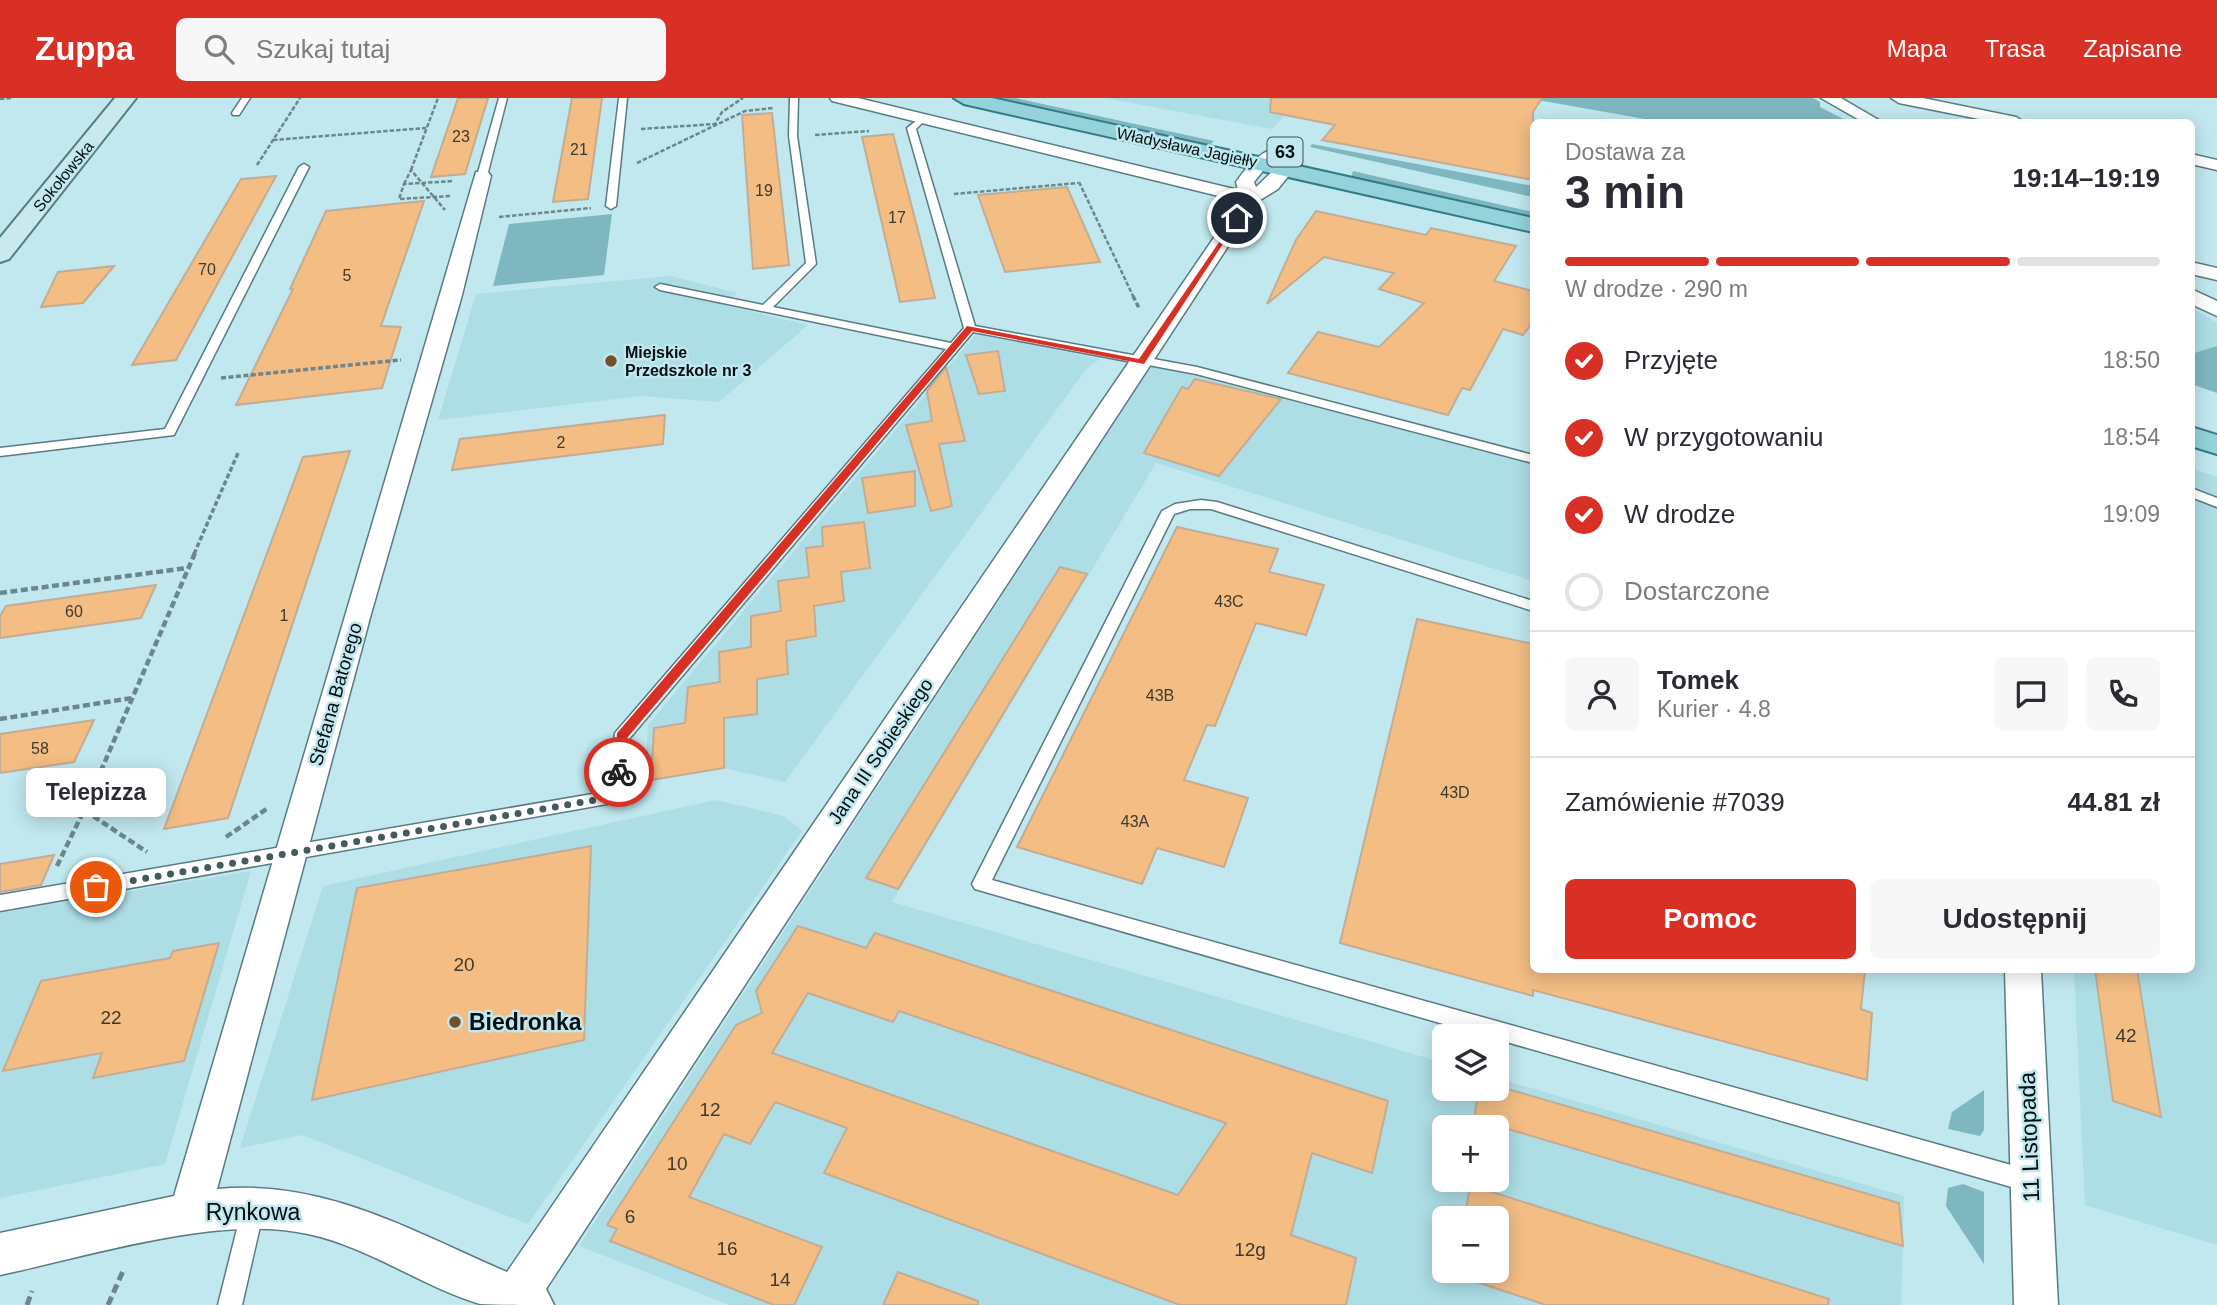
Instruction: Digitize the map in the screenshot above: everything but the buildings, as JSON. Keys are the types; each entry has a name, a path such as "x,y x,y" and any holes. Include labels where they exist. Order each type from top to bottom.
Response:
{"main road":[{"name":"Władysława Jagiełły","path":"964,98 1260,163 1284,160 1530,206"},
{"name":"Władysława Jagiełły","path":"1037,98 1530,224"},
{"path":"2195,411 2217,419"},
{"path":"2195,437 2217,445"}],"street":[{"name":"Sokołowska","path":"0,254 126,98"},
{"path":"838,98 916,124 1250,198"},
{"path":"1829,98 1868,119"},
{"path":"1899,98 2001,119"},
{"name":"Jana III Sobieskiego","path":"519,1302 1250,198 1272,185 1284,160"},
{"path":"2195,160 2217,165"},
{"name":"Jana III Sobieskiego","path":"1250,198 1245,182 1260,163"},
{"name":"Stefana Batorego","path":"190,1213 290,854 471,178"},
{"path":"2195,269 2217,274"},
{"path":"2195,297 2217,310"},
{"name":"11 Listopada","path":"2023,973 2036,1305"},
{"name":"Rynkowa","path":"0,1254 190,1213 254,1208 314,1212 519,1302"}],"lane":[{"path":"236,113 246,98"},
{"path":"471,178 503,98"},
{"path":"611,206 623,98"},
{"path":"767,307 811,264 793,136 793,102"},
{"path":"916,124 932,196 970,328"},
{"path":"0,452 170,432 304,167"},
{"path":"660,287 954,347"},
{"path":"0,903 618,796 621,737 970,328"},
{"path":"970,328 1141,362 1197,370 1530,458"},
{"path":"2195,494 2217,503"},
{"path":"1530,605 1223,508 1189,503 1169,511 981,884 2031,1182"},
{"path":"230,1305 254,1208"}],"path":[{"path":"0,99 12,98"},
{"path":"257,165 300,98"},
{"path":"438,98 399,199 434,197 463,208 611,206"},
{"path":"715,124 722,112 743,98"},
{"path":"614,175 745,111 793,102"},
{"path":"619,131 715,124"},
{"path":"793,136 916,124"},
{"path":"273,140 426,128"},
{"path":"411,170 434,197"},
{"path":"404,184 471,178"},
{"path":"932,196 1092,181"},
{"path":"1079,183 1139,308"},
{"path":"195,381 410,359"},
{"path":"43,896 84,810 237,453"},
{"path":"0,593 188,568"},
{"path":"0,719 132,698"},
{"path":"221,841 272,806"},
{"path":"84,810 158,859"},
{"path":"108,1305 123,1271"},
{"path":"27,1305 32,1291"}],"shaded area":[{"path":"990,98 1015,98 1214,141 1209,146"},
{"path":"1105,98 1301,98 1272,129"},
{"path":"1526,98 1813,98 1820,102 1820,107 1843,119 1645,119"},
{"path":"1312,144 1530,185 1530,196 1310,147"},
{"path":"1353,171 1530,211 1530,219 1351,178"},
{"path":"612,214 604,275 493,286 509,224"},
{"name":"Miejskie Przedszkole nr 3","path":"670,276 737,293 724,305 808,325 719,402 641,396 438,420 476,294"},
{"path":"2195,310 2217,323 2217,346 2195,353"},
{"path":"976,334 1100,359 1087,368 785,782 724,768 645,782 648,725"},
{"path":"2217,346 2217,393 2195,385 2195,353"},
{"path":"1151,367 1200,377 1530,462 1530,580 1156,463 892,902 1432,1060 1432,1101 1509,1101 1509,1082 1904,1196 1901,1305 730,1305 579,1246"},
{"path":"2195,469 2217,477 2217,1245 2085,1205 2074,973 2195,973"},
{"path":"716,800 784,816 802,831 528,1224 302,1135 240,1148 323,886"},
{"path":"251,871 165,1164 0,1198 0,913"},
{"path":"1984,1090 1984,1130 1980,1136 1948,1129 1952,1112"},
{"path":"1963,1184 1984,1192 1984,1264 1946,1206 1948,1188"}],"way so far":[{"path":"96,887 618,796 619,772"}],"place":[{"name":"Miejskie Przedszkole nr 3","path":"611,361"},
{"name":"Telepizza","path":"96,887"},
{"name":"Biedronka","path":"455,1022"}],"route":[{"path":"619,772 621,737 970,328 1141,362 1237,218"}]}
